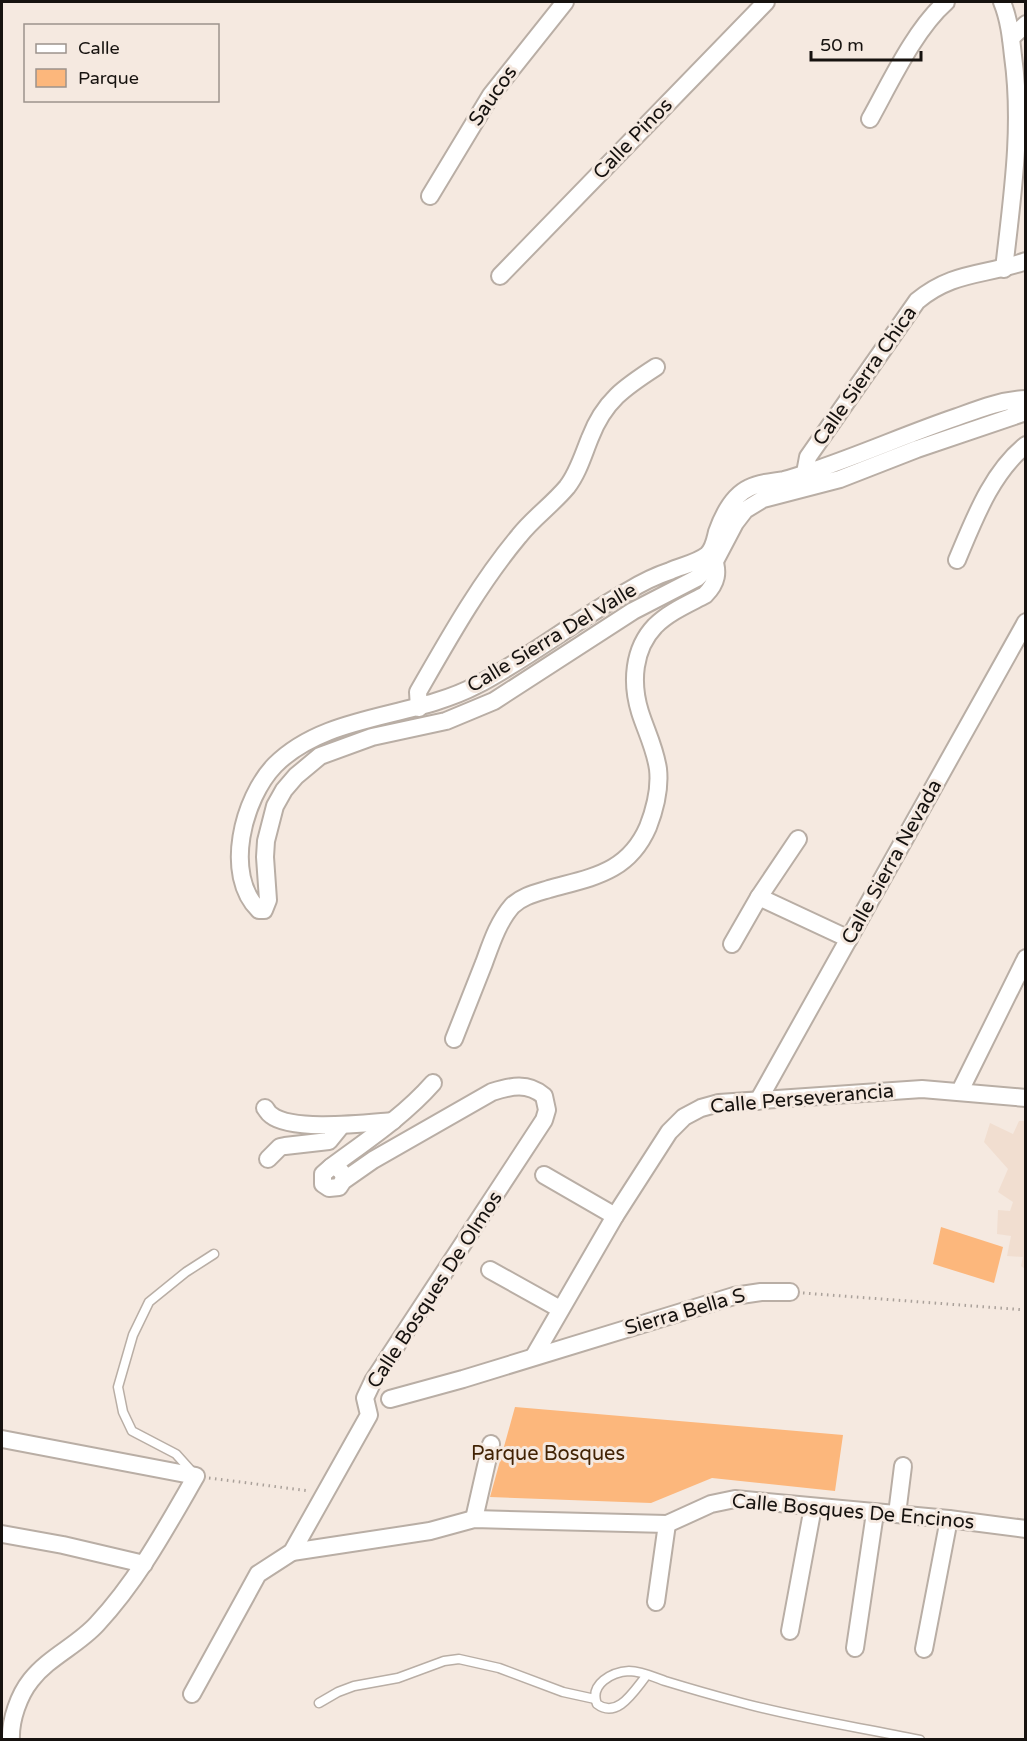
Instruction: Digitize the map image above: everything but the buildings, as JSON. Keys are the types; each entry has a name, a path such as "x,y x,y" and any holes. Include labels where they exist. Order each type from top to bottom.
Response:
{"street":[{"name":"Saucos","path":"430,196 491,95 565,2"},
{"path":"747,2 749,19"},
{"name":"Calle Pinos","path":"500,276 766,2"},
{"path":"870,119 901,61 946,2"},
{"path":"1002,2 1007,12 1011,38 1018,117 1016,165 1004,269"},
{"path":"1011,38 1026,24"},
{"name":"Calle Sierra Chica","path":"807,481 808,457 917,302 942,283 1004,269 1026,261"},
{"path":"419,708 418,692 477,590 528,525 567,487 582,460 599,416 607,405 622,390 656,367"},
{"name":"Calle Sierra Del Valle","path":"807,481 900,437 983,408 1026,399"},
{"name":"Calle Sierra Del Valle","path":"713,556 698,559 626,592 459,694 419,708 328,732 309,740 287,754 272,768 260,785 249,807 243,828 240,854 242,881 251,901 259,910 265,909 268,900 265,857 270,821 284,790 307,765 337,748 372,737 446,721 494,701 633,611 697,579 713,556 724,516 739,495 757,485 787,479 807,481 856,474 917,449 1026,412"},
{"path":"957,560 993,484 1008,462 1026,445"},
{"path":"453,1039 496,930 512,907 521,898 612,870 629,857 640,841 656,801 658,770 637,699 635,687 637,661 654,627 672,613 710,591 717,574 713,556"},
{"name":"Calle Sierra Nevada","path":"758,1101 1026,622"},
{"path":"732,944 759,897 798,838"},
{"path":"759,897 849,939"},
{"path":"960,1091 1026,958"},
{"path":"265,1108 271,1116 294,1123 342,1125 393,1121 434,1083"},
{"name":"Calle Bosques De Olmos","path":"192,1694 258,1574 292,1552 369,1415 365,1398 374,1382 544,1120 548,1110 544,1096 530,1087 510,1086 492,1092 373,1160 343,1181 343,1174 338,1168 331,1167 393,1121"},
{"name":"Calle Perseverancia","path":"534,1356 615,1216 669,1131 684,1117 701,1108 719,1103 898,1090 960,1091 1026,1098"},
{"path":"268,1159 280,1147 329,1141 342,1125"},
{"path":"544,1175 615,1216"},
{"path":"490,1270 560,1309"},
{"name":"Sierra Bella S","path":"390,1399 463,1380 534,1356 734,1296 761,1292 790,1292"},
{"path":"2,1439 196,1476 144,1564 95,1627 32,1678 18,1705 11,1740"},
{"path":"474,1519 491,1444"},
{"path":"897,1514 903,1466"},
{"name":"Calle Bosques De Encinos","path":"292,1552 430,1531 474,1519 667,1524 711,1504 735,1499 949,1519 1026,1529"},
{"path":"790,1630 813,1508"},
{"path":"855,1648 875,1513"},
{"path":"924,1649 949,1519"},
{"path":"656,1602 667,1524"},
{"path":"2,1534 63,1545 144,1564"}],"lane":[{"path":"196,1476 176,1454 132,1431 123,1412 118,1387 133,1335 149,1302 186,1272 214,1254"},
{"path":"319,1703 354,1686 398,1678 444,1661 459,1659 499,1668 563,1692 595,1699"},
{"path":"647,1675 616,1708 602,1708 597,1704 595,1699 598,1685 604,1679 622,1672 633,1671 647,1675 735,1701 808,1719 920,1740"}],"path":[{"path":"790,1292 1026,1310"},
{"path":"196,1476 326,1494"}],"shaded area":[{"path":"1019,1121 1026,1121 1025,1269 1021,1266 1023,1257 1007,1256 1011,1236 997,1234 998,1210 1010,1211 1013,1202 998,1192 1008,1169 984,1142 990,1123 1013,1134"}],"green space":[{"path":"941,1227 1003,1247 994,1283 933,1264"},
{"name":"Parque Bosques","path":"515,1407 843,1435 835,1491 712,1478 651,1503 490,1497"}]}
